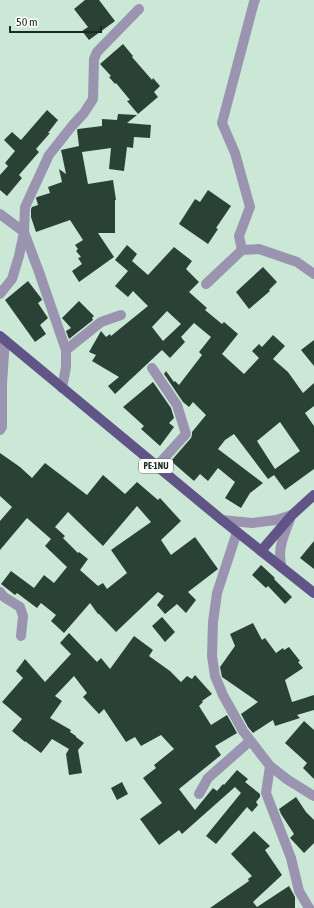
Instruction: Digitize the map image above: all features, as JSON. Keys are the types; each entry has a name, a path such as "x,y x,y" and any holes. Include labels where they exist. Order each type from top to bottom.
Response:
{"main road":[{"name":"PE-1NU","path":"2,338 222,520 314,593"},
{"path":"261,551 292,515 314,495"}],"street":[{"path":"242,250 240,236 250,207 236,153 222,123 255,0"},
{"path":"0,294 12,279 24,232 25,207 49,155 84,113 93,98 94,59 97,52 139,9"},
{"path":"0,214 24,232 39,272 66,350 66,367 62,388"},
{"path":"206,284 242,250 259,249 297,262 314,274"},
{"path":"66,350 101,322 120,315"},
{"path":"0,430 2,426 2,338"},
{"path":"152,368 177,405 186,434 157,466"},
{"path":"222,520 252,523 276,520 292,515"},
{"path":"282,567 280,553 281,546 292,515"},
{"path":"237,532 217,592 212,622 212,656 214,676 243,731 270,766 288,780 314,796"},
{"path":"0,592 4,597 20,606 23,616 21,636"},
{"path":"199,794 208,778 250,741"},
{"path":"270,766 266,794 291,858 299,891 309,908"}],"building":[{"path":"85,0 99,0 115,21 89,40 82,31 88,27 74,9"},
{"path":"123,44 152,80 153,78 160,86 154,92 158,97 138,114 127,101 130,100 109,77 111,76 100,64"},
{"path":"47,110 58,120 48,133 50,133 36,149 39,152 19,175 22,178 7,196 0,190 0,175 8,166 5,163 15,151 4,140 12,132 21,140"},
{"path":"118,114 137,115 127,123 151,125 150,138 134,137 133,148 127,147 124,171 109,169 111,148 82,152 88,184 113,180 116,200 115,233 98,233 114,257 79,282 72,271 82,264 78,258 81,257 76,251 78,249 75,245 83,240 70,220 36,232 31,217 31,209 32,207 38,205 37,197 50,193 48,187 62,182 59,169 66,174 61,150 79,146 77,130 102,126 102,119 117,120"},
{"path":"208,190 231,206 216,228 218,229 208,244 179,224 195,199 200,202"},
{"path":"127,245 137,254 132,261 148,275 174,247 192,261 186,269 199,282 189,292 207,308 205,310 222,324 224,322 238,334 222,354 244,374 259,358 252,351 259,344 262,347 273,335 285,346 273,359 288,372 303,393 314,383 314,406 305,413 314,426 314,469 285,490 274,475 268,479 234,434 225,440 218,449 263,483 250,493 241,508 225,498 235,482 218,468 208,481 200,474 194,481 171,461 191,438 192,432 206,415 193,402 189,407 183,402 164,374 166,371 174,382 175,381 179,385 202,355 199,352 211,337 194,323 181,337 185,342 170,358 162,350 115,394 108,386 119,377 92,361 96,355 89,352 101,331 106,337 110,334 111,336 148,306 133,291 128,297 115,286 128,271 115,260","holes":["167,311 181,324 163,341 152,327","280,422 300,451 275,469 257,441"]},
{"path":"263,267 277,282 269,290 270,291 249,309 236,292"},
{"path":"28,281 41,298 42,300 38,303 48,318 40,325 46,334 35,342 5,300"},
{"path":"79,301 94,316 92,318 93,320 69,339 66,331 71,328 62,318"},
{"path":"314,340 314,366 301,350"},
{"path":"153,382 171,408 174,418 169,423 174,427 160,446 141,429 144,426 123,407"},
{"path":"0,453 20,467 32,478 45,463 87,495 103,475 125,494 137,482 158,500 160,498 181,521 161,540 171,555 195,537 218,569 188,592 196,600 186,613 177,604 165,614 157,605 164,596 158,592 116,632 98,614 90,603 64,633 51,621 56,615 41,603 37,608 17,593 15,595 1,584 11,571 34,588 44,575 54,583 67,567 45,546 51,539 27,518 0,550 0,521 12,507 0,496","holes":["137,506 151,522 111,550 127,573 107,589 103,583 98,586 80,570 88,559 79,552 78,553 63,538 65,536 55,527 68,512 103,546"]},
{"path":"314,541 314,569 300,558"},
{"path":"261,565 292,597 285,604 268,586 266,588 252,575"},
{"path":"162,617 175,632 165,642 152,626"},
{"path":"253,623 262,640 265,638 276,653 283,648 284,650 289,647 300,661 298,662 303,668 285,680 292,702 314,695 314,710 297,715 300,718 275,726 273,720 253,733 241,714 258,702 222,677 220,667 235,646 230,634"},
{"path":"69,633 97,662 101,658 110,669 134,636 153,650 149,656 170,671 181,682 187,676 192,679 195,675 212,694 202,701 203,702 199,706 211,725 227,715 237,733 215,746 221,755 179,789 195,810 213,788 217,791 237,770 248,779 245,782 260,794 260,797 256,802 258,805 252,812 247,807 216,844 206,836 241,793 235,787 182,834 179,830 159,845 140,819 162,803 143,778 156,768 154,765 174,749 161,735 141,746 135,737 126,742 104,709 99,714 83,697 87,693 74,676 55,696 62,701 50,718 71,730 70,732 84,743 78,750 82,773 69,775 66,754 69,749 52,739 41,753 12,731 22,719 2,702 23,678 16,671 25,659 45,682 71,654 60,643"},
{"path":"304,721 314,730 314,779 303,768 307,763 285,743"},
{"path":"122,782 128,794 117,800 111,788"},
{"path":"296,797 306,812 314,820 314,843 304,853 290,838 294,834 279,809"},
{"path":"254,831 270,846 265,850 282,875 253,902 257,907 289,886 295,897 295,908 210,908 249,881 248,879 252,876 231,854"}]}
